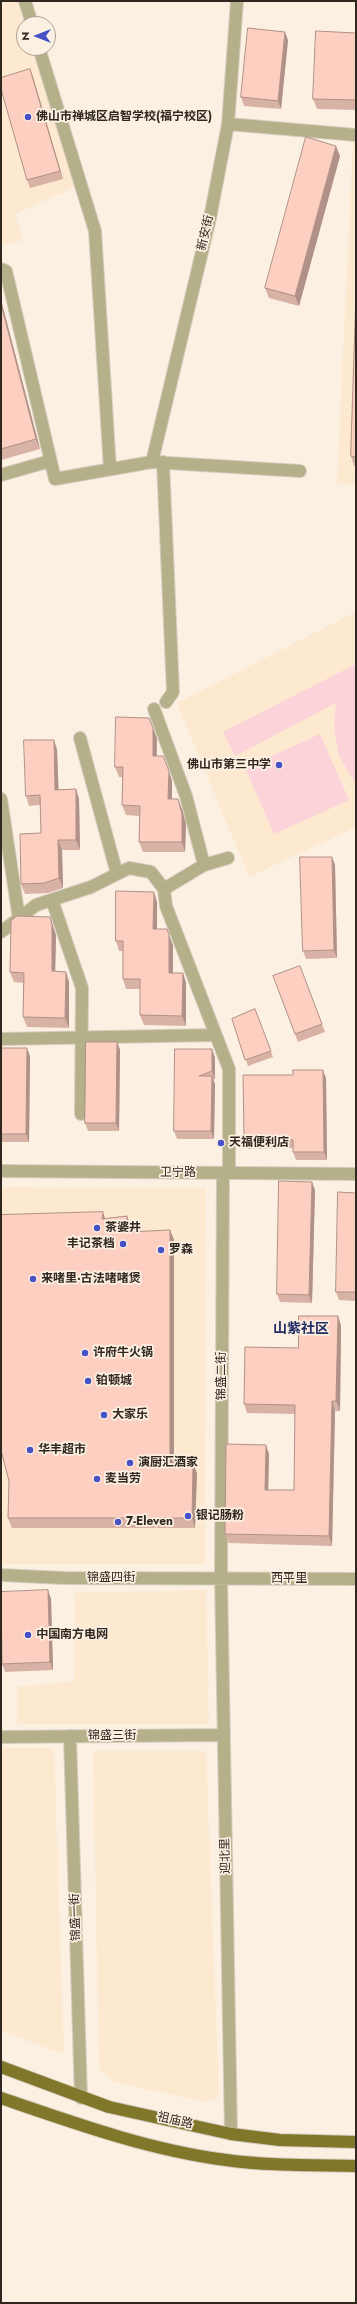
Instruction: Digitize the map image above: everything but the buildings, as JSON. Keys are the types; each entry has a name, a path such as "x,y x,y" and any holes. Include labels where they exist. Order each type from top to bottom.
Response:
{"main road":[{"name":"祖庙路","path":"1,2067 81,2098 109,2107 230,2134 280,2140 356,2142"},
{"path":"1,2098 101,2131 200,2156 227,2160 284,2164 356,2166"}],"street":[{"path":"25,1 30,16"},
{"name":"新安街","path":"166,702 173,692 158,462 210,218 228,124 237,1"},
{"path":"41,56 95,231 110,469"},
{"path":"228,124 356,135"},
{"path":"1,269 6,271 55,479 158,462 300,471"},
{"path":"1,475 50,461"},
{"path":"154,710 186,796 204,865"},
{"path":"80,738 117,874"},
{"path":"1,799 19,919"},
{"path":"1,932 36,905 91,887 129,868 151,872 164,889 204,865 228,858"},
{"name":"锦盛二街","path":"164,889 166,906 229,1069 226,1173 221,1578"},
{"path":"52,900 82,988 83,1037 81,1114"},
{"path":"1,1038 215,1035"},
{"name":"卫宁路","path":"1,1171 356,1174"},
{"name":"锦盛四街","path":"1,1575 221,1578"},
{"name":"西平里","path":"221,1578 356,1579"},
{"name":"迎北里","path":"221,1578 230,2134"},
{"name":"锦盛三街","path":"1,1737 224,1735"},
{"name":"锦盛一街","path":"70,1736 81,2098"}],"shaded area":[{"name":"佛山市禅城区启智学校(福宁校区)","path":"19,1 24,16 16,16 16,56 36,56 77,186 15,214 23,240 1,246 1,4"},
{"path":"356,138 356,485 337,484 353,139"},
{"name":"佛山市第三中学","path":"356,612 356,827 249,877 177,703"},
{"path":"356,664 356,784 339,756 334,727 336,703 235,756 223,732"},
{"path":"320,734 349,800 274,834 245,768"},
{"name":"铂顿城","path":"1,1187 206,1188 205,1564 1,1564"},
{"path":"206,1590 209,1724 17,1724 17,1687 74,1681 75,1593"},
{"path":"1,1748 54,1748 64,2054 1,2031"},
{"path":"93,1751 206,1751 219,2097 206,2102 114,2082 99,2069"}],"place":[{"name":"佛山市禅城区启智学校(福宁校区)","path":"28,117"},
{"name":"佛山市第三中学","path":"279,765"},
{"name":"天福便利店","path":"221,1143"},
{"name":"茶婆井","path":"97,1228"},
{"name":"丰记茶档","path":"123,1244"},
{"name":"罗森","path":"161,1250"},
{"name":"来啫里·古法啫啫煲","path":"33,1279"},
{"name":"许府牛火锅","path":"85,1353"},
{"name":"铂顿城","path":"88,1381"},
{"name":"大家乐","path":"104,1415"},
{"name":"华丰超市","path":"30,1450"},
{"name":"演厨汇酒家","path":"130,1463"},
{"name":"麦当劳","path":"97,1479"},
{"name":"银记肠粉","path":"188,1516"},
{"name":"7-Eleven","path":"118,1522"},
{"name":"中国南方电网","path":"28,1635"}],"district":[{"name":"山紫社区","path":"301,1330"}]}
